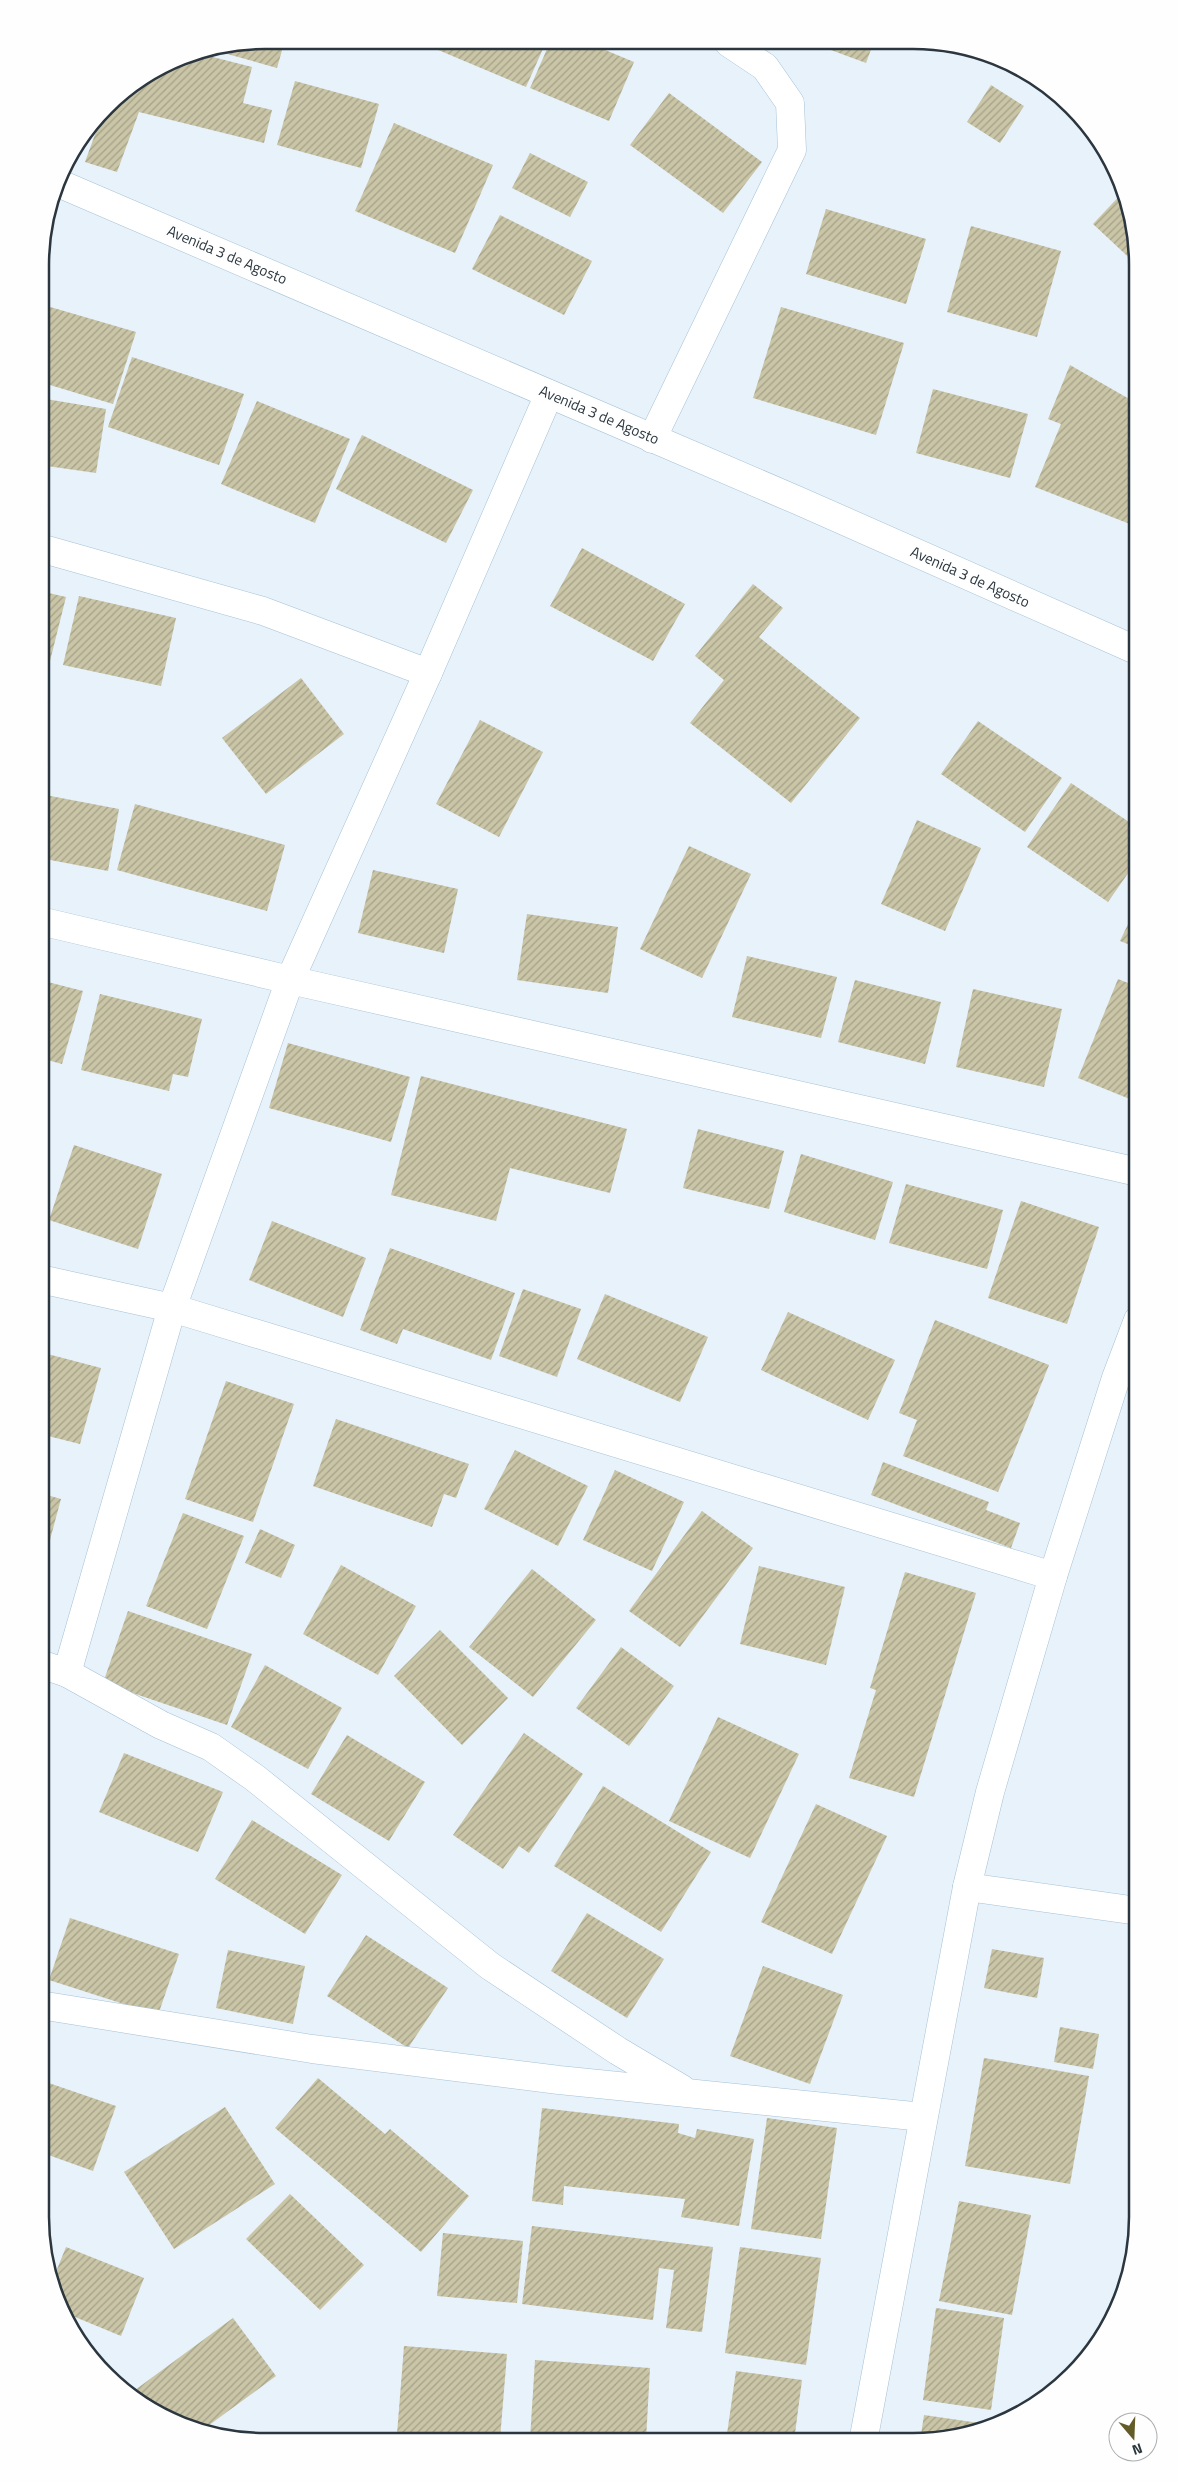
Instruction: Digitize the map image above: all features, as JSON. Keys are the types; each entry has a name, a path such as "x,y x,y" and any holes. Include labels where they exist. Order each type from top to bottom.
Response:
{"street":[{"path":"652,438 792,150 790,102 765,67 738,49"},
{"name":"Avenida 3 de Agosto","path":"64,185 652,438 1129,647"},
{"path":"67,1673 172,1308 290,980 428,673 549,394"},
{"path":"49,551 262,611 428,673"},
{"path":"49,922 290,980 1129,1170"},
{"path":"49,1282 172,1308 1053,1576"},
{"path":"865,2433 923,2117 968,1887 990,1792 1053,1576 1116,1378 1129,1344"},
{"path":"49,1667 67,1673 161,1725 210,1747 255,1778 490,1966 618,2052 690,2094"},
{"path":"968,1887 1129,1910"},
{"path":"49,2005 312,2049 559,2080 923,2117"}],"building":[{"path":"251,49 282,49 277,68 223,53"},
{"path":"436,49 543,49 526,87"},
{"path":"547,49 603,49 634,62 609,121 530,88"},
{"path":"828,49 871,49 866,63"},
{"path":"209,56 252,67 243,103 272,110 264,143 139,112 117,172 85,162 97,128 122,102 145,85 169,71"},
{"path":"295,81 379,104 361,168 277,145"},
{"path":"991,85 1024,106 1000,143 967,122"},
{"path":"669,93 762,162 723,213 630,145"},
{"path":"394,123 493,165 455,253 355,211"},
{"path":"530,153 588,182 570,217 512,188"},
{"path":"1119,197 1125,223 1129,258 1093,224"},
{"path":"826,209 926,239 906,304 806,274"},
{"path":"500,215 592,261 564,315 472,269"},
{"path":"971,226 1061,251 1037,337 947,312"},
{"path":"49,307 136,332 113,404 49,385"},
{"path":"781,307 904,343 876,435 753,398"},
{"path":"132,357 244,394 219,465 108,427"},
{"path":"1070,365 1129,399 1129,524 1035,487 1061,424 1048,419"},
{"path":"933,389 1028,414 1010,478 916,453"},
{"path":"49,400 106,409 96,473 49,466"},
{"path":"257,401 350,439 315,523 221,484"},
{"path":"362,435 473,490 446,543 336,489"},
{"path":"582,548 685,604 653,661 550,606"},
{"path":"753,584 783,608 759,637 860,718 791,803 690,723 724,680 695,656"},
{"path":"49,593 66,597 49,665"},
{"path":"79,596 176,618 161,686 63,665"},
{"path":"301,678 344,734 266,794 222,738"},
{"path":"480,720 543,752 499,837 436,804"},
{"path":"978,721 1062,778 1025,832 941,774"},
{"path":"1071,783 1129,822 1129,872 1108,902 1027,847"},
{"path":"49,796 119,809 108,871 49,860"},
{"path":"135,804 285,845 267,911 117,870"},
{"path":"917,820 981,848 945,931 881,904"},
{"path":"689,846 751,874 702,978 640,949"},
{"path":"373,870 458,889 444,953 358,933"},
{"path":"527,914 618,927 608,993 517,980"},
{"path":"1129,922 1129,944 1120,941"},
{"path":"747,956 837,977 821,1038 732,1017"},
{"path":"1118,979 1129,983 1129,1099 1078,1078"},
{"path":"855,980 941,1002 925,1064 838,1042"},
{"path":"49,982 83,991 62,1064 49,1060"},
{"path":"973,989 1062,1009 1044,1087 956,1067"},
{"path":"100,994 202,1019 188,1077 173,1074 169,1091 81,1070"},
{"path":"288,1043 410,1077 391,1142 269,1108"},
{"path":"421,1076 627,1129 610,1193 510,1168 496,1221 391,1195"},
{"path":"698,1129 784,1151 769,1209 683,1188"},
{"path":"74,1145 162,1174 138,1249 49,1220"},
{"path":"801,1154 893,1182 875,1240 784,1212"},
{"path":"906,1184 1003,1210 987,1269 889,1243"},
{"path":"1021,1201 1099,1227 1067,1324 988,1298"},
{"path":"272,1221 366,1258 343,1317 249,1280"},
{"path":"390,1248 515,1293 491,1360 403,1329 397,1344 360,1330"},
{"path":"523,1289 581,1309 557,1377 499,1356"},
{"path":"605,1294 708,1337 680,1402 577,1359"},
{"path":"788,1312 895,1360 868,1420 761,1370"},
{"path":"935,1320 1049,1365 998,1492 903,1456 917,1420 899,1413"},
{"path":"49,1354 101,1368 80,1444 49,1436"},
{"path":"226,1381 294,1404 253,1522 185,1499"},
{"path":"336,1419 469,1464 456,1498 444,1494 432,1527 313,1486"},
{"path":"515,1450 588,1486 558,1546 484,1509"},
{"path":"883,1462 989,1502 986,1510 1020,1523 1011,1548 871,1495"},
{"path":"615,1470 684,1502 652,1571 583,1540"},
{"path":"49,1496 61,1499 49,1543"},
{"path":"702,1511 753,1548 680,1647 629,1611"},
{"path":"183,1513 244,1536 207,1629 146,1606"},
{"path":"260,1529 295,1545 281,1578 245,1563"},
{"path":"341,1565 416,1606 378,1675 303,1634"},
{"path":"759,1566 845,1587 826,1665 740,1644"},
{"path":"532,1569 596,1620 533,1697 469,1647"},
{"path":"905,1572 976,1593 914,1797 849,1778 876,1690 870,1688"},
{"path":"128,1611 252,1654 227,1725 103,1683"},
{"path":"440,1630 508,1698 462,1745 394,1676"},
{"path":"621,1647 674,1686 629,1746 576,1708"},
{"path":"265,1665 342,1708 308,1769 231,1727"},
{"path":"718,1717 799,1754 750,1858 669,1821"},
{"path":"524,1733 583,1774 529,1853 519,1846 503,1869 453,1835"},
{"path":"347,1735 425,1782 389,1841 311,1794"},
{"path":"124,1753 223,1792 198,1852 99,1812"},
{"path":"603,1786 711,1852 661,1932 554,1866"},
{"path":"816,1804 887,1836 832,1954 761,1922"},
{"path":"252,1820 342,1875 305,1934 215,1879"},
{"path":"587,1913 664,1959 627,2018 551,1971"},
{"path":"70,1918 179,1954 158,2015 49,1980"},
{"path":"366,1935 448,1988 408,2048 327,1996"},
{"path":"992,1949 1044,1958 1037,1998 984,1988"},
{"path":"228,1950 305,1966 293,2024 216,2008"},
{"path":"763,1966 843,1995 810,2084 730,2056"},
{"path":"1060,2027 1099,2034 1093,2069 1054,2062"},
{"path":"984,2058 1089,2076 1070,2184 965,2166"},
{"path":"318,2078 385,2134 390,2129 469,2196 421,2252 275,2128"},
{"path":"49,2083 116,2106 93,2171 49,2155"},
{"path":"225,2107 275,2184 174,2249 124,2172"},
{"path":"542,2108 679,2124 678,2133 695,2138 697,2129 754,2139 739,2226 681,2217 685,2199 564,2186 563,2205 532,2201"},
{"path":"767,2118 837,2128 821,2239 751,2229"},
{"path":"290,2194 364,2265 320,2310 246,2239"},
{"path":"959,2201 1031,2215 1012,2315 939,2301"},
{"path":"532,2226 713,2247 702,2332 666,2328 674,2270 659,2268 653,2320 522,2304"},
{"path":"443,2233 523,2241 517,2303 437,2296"},
{"path":"66,2247 144,2278 121,2336 73,2316 56,2272"},
{"path":"740,2247 821,2258 806,2365 725,2353"},
{"path":"936,2308 1004,2318 991,2410 923,2400"},
{"path":"233,2318 276,2376 208,2426 169,2411 135,2390"},
{"path":"404,2346 507,2354 500,2433 397,2433"},
{"path":"535,2360 650,2368 646,2433 530,2433"},
{"path":"736,2371 802,2380 795,2433 727,2433"},
{"path":"924,2415 979,2423 955,2429 921,2433"}]}
